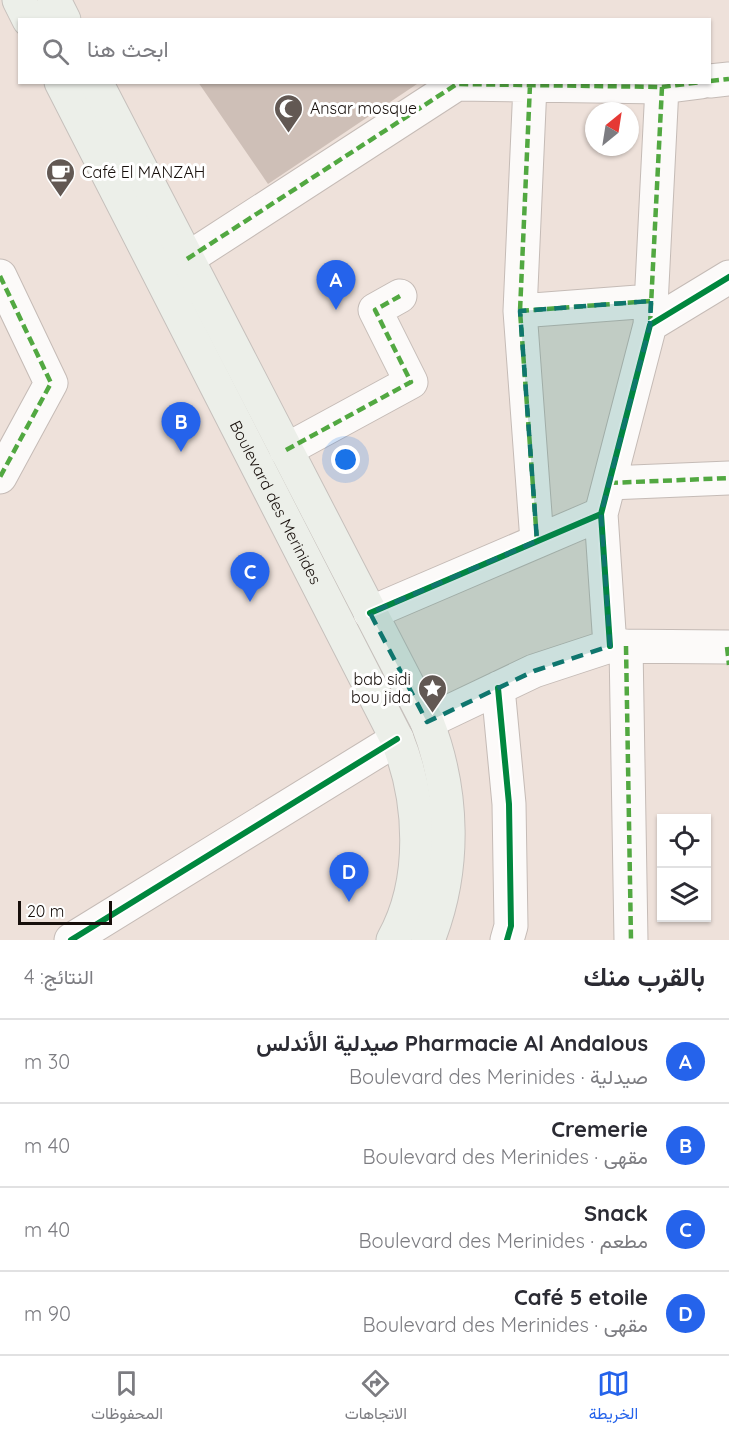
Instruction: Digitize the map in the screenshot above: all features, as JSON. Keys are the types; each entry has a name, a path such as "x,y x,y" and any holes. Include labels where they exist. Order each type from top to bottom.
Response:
{"main road":[{"path":"19,0 27,18"},
{"path":"54,0 63,18"},
{"name":"Boulevard des Merinides","path":"62,84 398,739 407,763 416,814 412,884 399,928 393,940"},
{"name":"Boulevard des Merinides","path":"97,84 427,722 439,757 445,785 448,837 441,900 428,940"}],"street":[{"path":"711,81 729,79"},
{"path":"187,259 457,84 662,87 685,84"},
{"path":"530,85 520,311 537,541"},
{"path":"631,940 618,646 601,514 651,313 662,87"},
{"path":"0,276 51,383 0,477"},
{"path":"520,311 651,313 729,277"},
{"path":"286,450 411,382 375,310 400,296"},
{"path":"609,483 729,478"},
{"path":"370,613 601,514"},
{"path":"427,722 534,671 618,646 728,653"},
{"path":"498,688 509,804 511,926 507,940"},
{"path":"71,940 398,739"}],"highlighted area":[{"path":"651,301 650,325 601,514 610,646 534,671 427,722 370,613 537,541 520,311"}],"building":[{"name":"Ansar mosque","path":"199,84 417,84 268,184"}],"marked path":[{"path":"711,81 729,79"},
{"path":"187,259 457,84"},
{"path":"457,84 662,87 685,84"},
{"path":"530,85 520,311 537,541"},
{"path":"650,325 662,87"},
{"path":"0,276 51,383 0,477"},
{"path":"286,450 411,382 375,310 400,296"},
{"path":"520,311 651,301"},
{"path":"609,483 729,478"},
{"path":"626,646 631,940"},
{"path":"727,647 729,665"}],"cycle path":[{"path":"610,646 601,514 650,325 729,277"},
{"path":"370,613 601,514"},
{"path":"498,688 509,804 511,926 507,940"},
{"path":"71,940 397,739"}],"place":[{"name":"Ansar mosque","path":"289,134"},
{"name":"Café El MANZAH","path":"61,198"},
{"name":"Pharmacie Al Andalous صيدلية الأندلس","path":"336,310"},
{"name":"Cremerie","path":"181,452"},
{"name":"Snack","path":"250,602"},
{"name":"bab sidi bou jida","path":"432,714"},
{"name":"Café 5 etoile","path":"349,902"}]}
